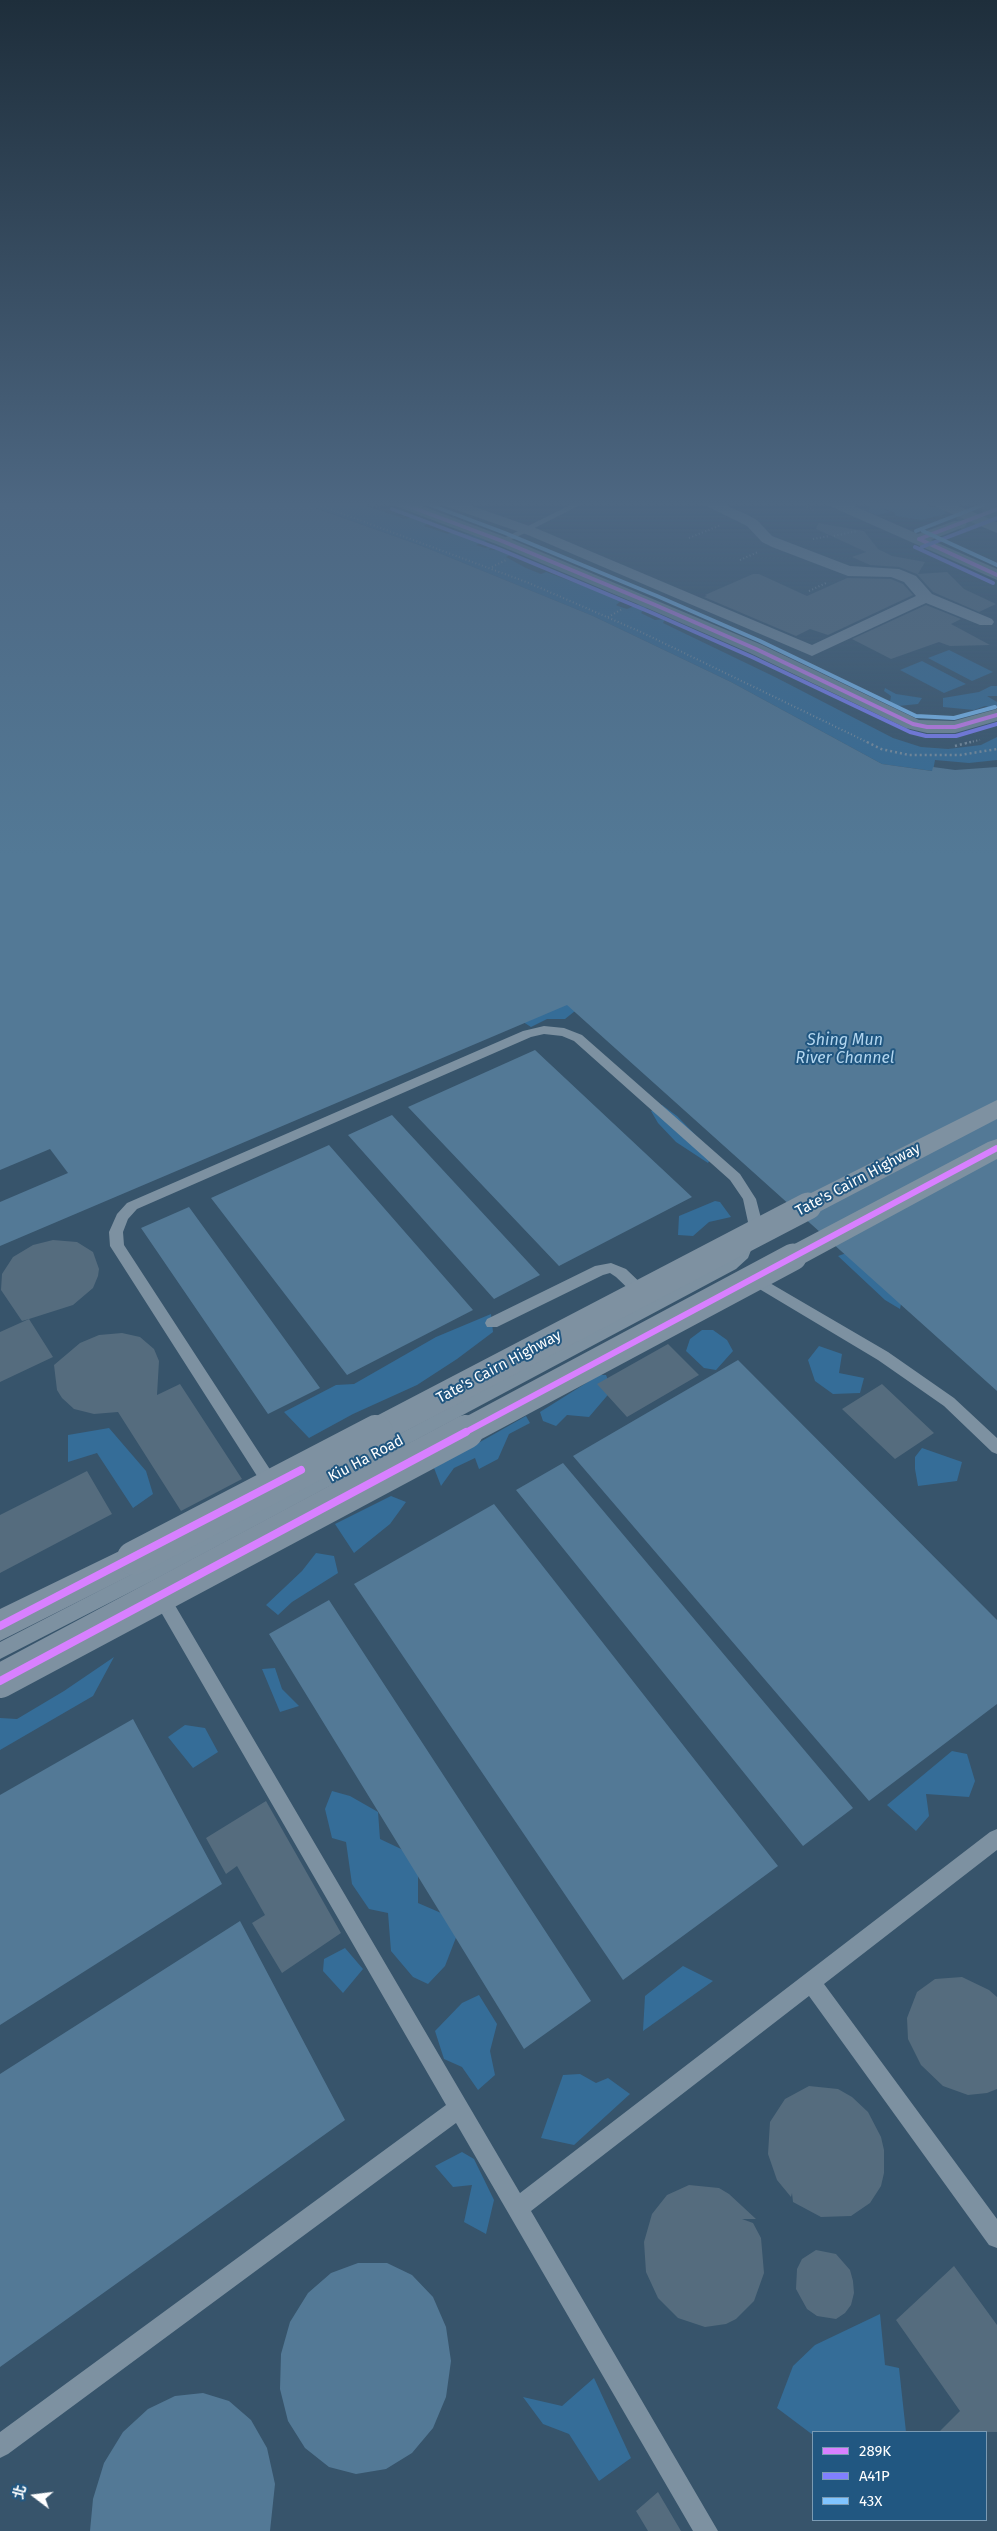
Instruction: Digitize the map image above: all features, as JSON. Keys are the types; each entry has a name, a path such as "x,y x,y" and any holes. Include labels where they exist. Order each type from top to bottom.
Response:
{"highway":[{"name":"Tate's Cairn Highway","path":"0,1626 997,1108"},
{"path":"0,1682 997,1148"}],"street":[{"path":"687,619 756,648 898,719 941,728 968,724 997,715"},
{"path":"736,619 812,651 879,619"},
{"path":"979,619 986,622"}],"lane":[{"path":"283,1503 118,1246 116,1232 122,1217 132,1206 527,1034 544,1030 564,1032 578,1038 735,1177 749,1199 754,1222 743,1254 731,1265 883,1356 948,1402 997,1448"},
{"name":"Kiu Ha Road","path":"0,1651 148,1575 731,1265"},
{"path":"492,1324 600,1270 611,1268 621,1273 655,1306"},
{"path":"148,1575 706,2531"},
{"path":"518,2208 997,1838"},
{"path":"811,1982 997,2237"},
{"path":"0,2446 459,2108"}],"path":[{"path":"610,619 881,749 909,755 960,755 997,749"}],"shaded area":[{"path":"600,619 665,619 663,623 775,677 893,738 921,747 948,749 981,745 997,737 997,760 969,763 935,760 933,771 882,764 731,682"},
{"path":"949,650 993,672 972,681 928,658"},
{"path":"922,661 966,684 944,693 900,670"},
{"path":"991,686 997,686 997,696 987,696 997,702 997,706 993,708 985,706 974,710 943,707 943,698 979,692"},
{"path":"885,688 896,694 922,698 918,704 898,706 890,702 891,696 884,691"},
{"path":"574,996 575,1011 565,1019 547,1019 531,1027 520,1020"},
{"path":"662,1105 677,1116 714,1154 708,1163 676,1142 658,1123 651,1111"},
{"path":"715,1201 720,1202 731,1217 709,1222 693,1236 678,1235 679,1216"},
{"path":"858,1249 901,1304 900,1309 885,1300 838,1256"},
{"path":"491,1314 493,1332 457,1359 417,1385 353,1414 309,1438 284,1412 336,1385 354,1384 436,1337"},
{"path":"702,1330 713,1330 727,1340 733,1351 716,1370 704,1368 686,1351 690,1339"},
{"path":"819,1346 842,1354 839,1373 864,1378 860,1393 833,1394 815,1381 808,1360"},
{"path":"599,1375 606,1375 612,1390 589,1417 567,1415 556,1426 543,1421 540,1412"},
{"path":"526,1416 530,1423 509,1434 498,1459 479,1469 475,1458 454,1468 441,1486 434,1468"},
{"path":"109,1428 146,1471 153,1494 133,1508 97,1453 68,1462 68,1435"},
{"path":"922,1448 962,1462 957,1481 918,1486 915,1457"},
{"path":"391,1496 406,1502 390,1524 354,1553 335,1524"},
{"path":"316,1553 334,1556 338,1573 292,1602 278,1615 266,1605 302,1571"},
{"path":"114,1657 93,1696 0,1750 0,1718 17,1719 64,1691"},
{"path":"275,1668 282,1689 299,1706 280,1712 262,1669"},
{"path":"185,1725 205,1728 218,1752 193,1768 168,1737"},
{"path":"952,1751 967,1754 975,1781 969,1797 926,1794 929,1816 916,1831 887,1805"},
{"path":"332,1791 350,1796 378,1812 380,1839 418,1857 418,1903 462,1922 445,1966 428,1984 413,1977 391,1951 388,1913 369,1909 352,1884 346,1842 332,1838 325,1809"},
{"path":"345,1948 363,1969 343,1993 323,1971 324,1959"},
{"path":"683,1966 713,1981 643,2031 645,1996"},
{"path":"479,1995 497,2024 490,2051 495,2075 478,2090 462,2067 444,2059 435,2031 462,2003"},
{"path":"580,2074 596,2083 608,2078 630,2094 574,2145 541,2138 563,2075"},
{"path":"462,2152 474,2159 494,2200 486,2234 464,2222 472,2185 453,2187 435,2166"},
{"path":"880,2314 885,2365 899,2368 906,2431 812,2431 812,2434 777,2408 793,2366 815,2345"},
{"path":"594,2378 631,2458 599,2481 569,2434 543,2424 523,2397 562,2406"}],"water":[{"name":"Shing Mun River Channel","path":"0,619 600,619 731,682 882,764 932,771 933,767 955,770 997,767 997,1391 567,1005 0,1246"},
{"path":"535,1050 692,1197 559,1266 408,1107"},
{"path":"392,1115 540,1275 494,1299 348,1135"},
{"path":"329,1145 473,1310 347,1375 211,1198"},
{"path":"189,1207 320,1388 268,1414 141,1228"},
{"path":"738,1360 997,1620 997,1704 869,1801 573,1456"},
{"path":"563,1463 853,1808 803,1846 516,1490"},
{"path":"494,1504 778,1866 623,1980 354,1584"},
{"path":"329,1600 591,2001 524,2049 269,1634"},
{"path":"133,1719 222,1884 0,2025 0,1795"},
{"path":"240,1921 345,2120 0,2367 0,2074"},
{"path":"358,2263 387,2263 412,2275 433,2297 446,2327 451,2361 446,2397 433,2428 412,2453 386,2469 356,2474 329,2467 305,2448 288,2421 280,2389 281,2354 290,2322 308,2293 331,2273"},
{"path":"203,2393 229,2401 251,2420 267,2448 275,2484 270,2531 90,2531 93,2499 104,2463 123,2432 148,2409 175,2396"}],"pier":[{"path":"50,1149 68,1173 0,1202 0,1170"}],"building":[{"path":"756,619 862,619 828,635 810,629 796,636"},
{"path":"895,619 961,619 951,624 990,645 950,646 939,642 891,659 852,639"},
{"path":"53,1240 77,1242 93,1252 99,1269 93,1288 73,1305 22,1321 1,1290 2,1274 13,1257 33,1245"},
{"path":"29,1319 53,1357 0,1382 0,1332"},
{"path":"122,1333 140,1337 154,1349 159,1361 157,1395 180,1384 242,1479 181,1511 118,1412 94,1414 74,1409 62,1398 57,1390 54,1365 80,1343 99,1335"},
{"path":"668,1344 699,1375 627,1417 597,1384"},
{"path":"882,1384 934,1433 895,1459 842,1409"},
{"path":"87,1471 112,1514 0,1573 0,1515"},
{"path":"266,1801 341,1933 282,1973 252,1923 265,1915 237,1866 226,1874 206,1838"},
{"path":"962,1977 989,1990 997,1997 997,2089 987,2093 968,2095 943,2086 921,2065 908,2039 907,2018 917,1992 935,1979"},
{"path":"809,2086 838,2089 852,2097 868,2112 881,2137 884,2150 884,2173 881,2186 870,2203 851,2216 821,2217 793,2202 792,2193 791,2197 777,2180 768,2154 770,2122 785,2099"},
{"path":"689,2185 719,2188 729,2194 756,2219 742,2219 753,2223 761,2238 764,2273 754,2301 736,2319 726,2324 705,2327 678,2318 658,2298 646,2272 644,2242 652,2214 667,2195"},
{"path":"816,2250 836,2254 850,2270 854,2293 851,2305 845,2313 836,2319 817,2316 807,2309 796,2289 797,2269 802,2259"},
{"path":"954,2266 997,2325 997,2432 940,2431 960,2411 896,2320"},
{"path":"658,2492 681,2531 648,2531 636,2511"}],"transit line":[{"name":"A41P","path":"666,619 752,657 910,732 926,736 956,736 997,724"},
{"name":"289K","path":"688,619 756,649 913,724 927,727 955,727 997,715"},
{"name":"43X","path":"710,619 760,641 916,716 954,718 995,707"},
{"name":"289K","path":"0,1681 997,1148"},
{"name":"289K","path":"0,1626 301,1470"}]}
